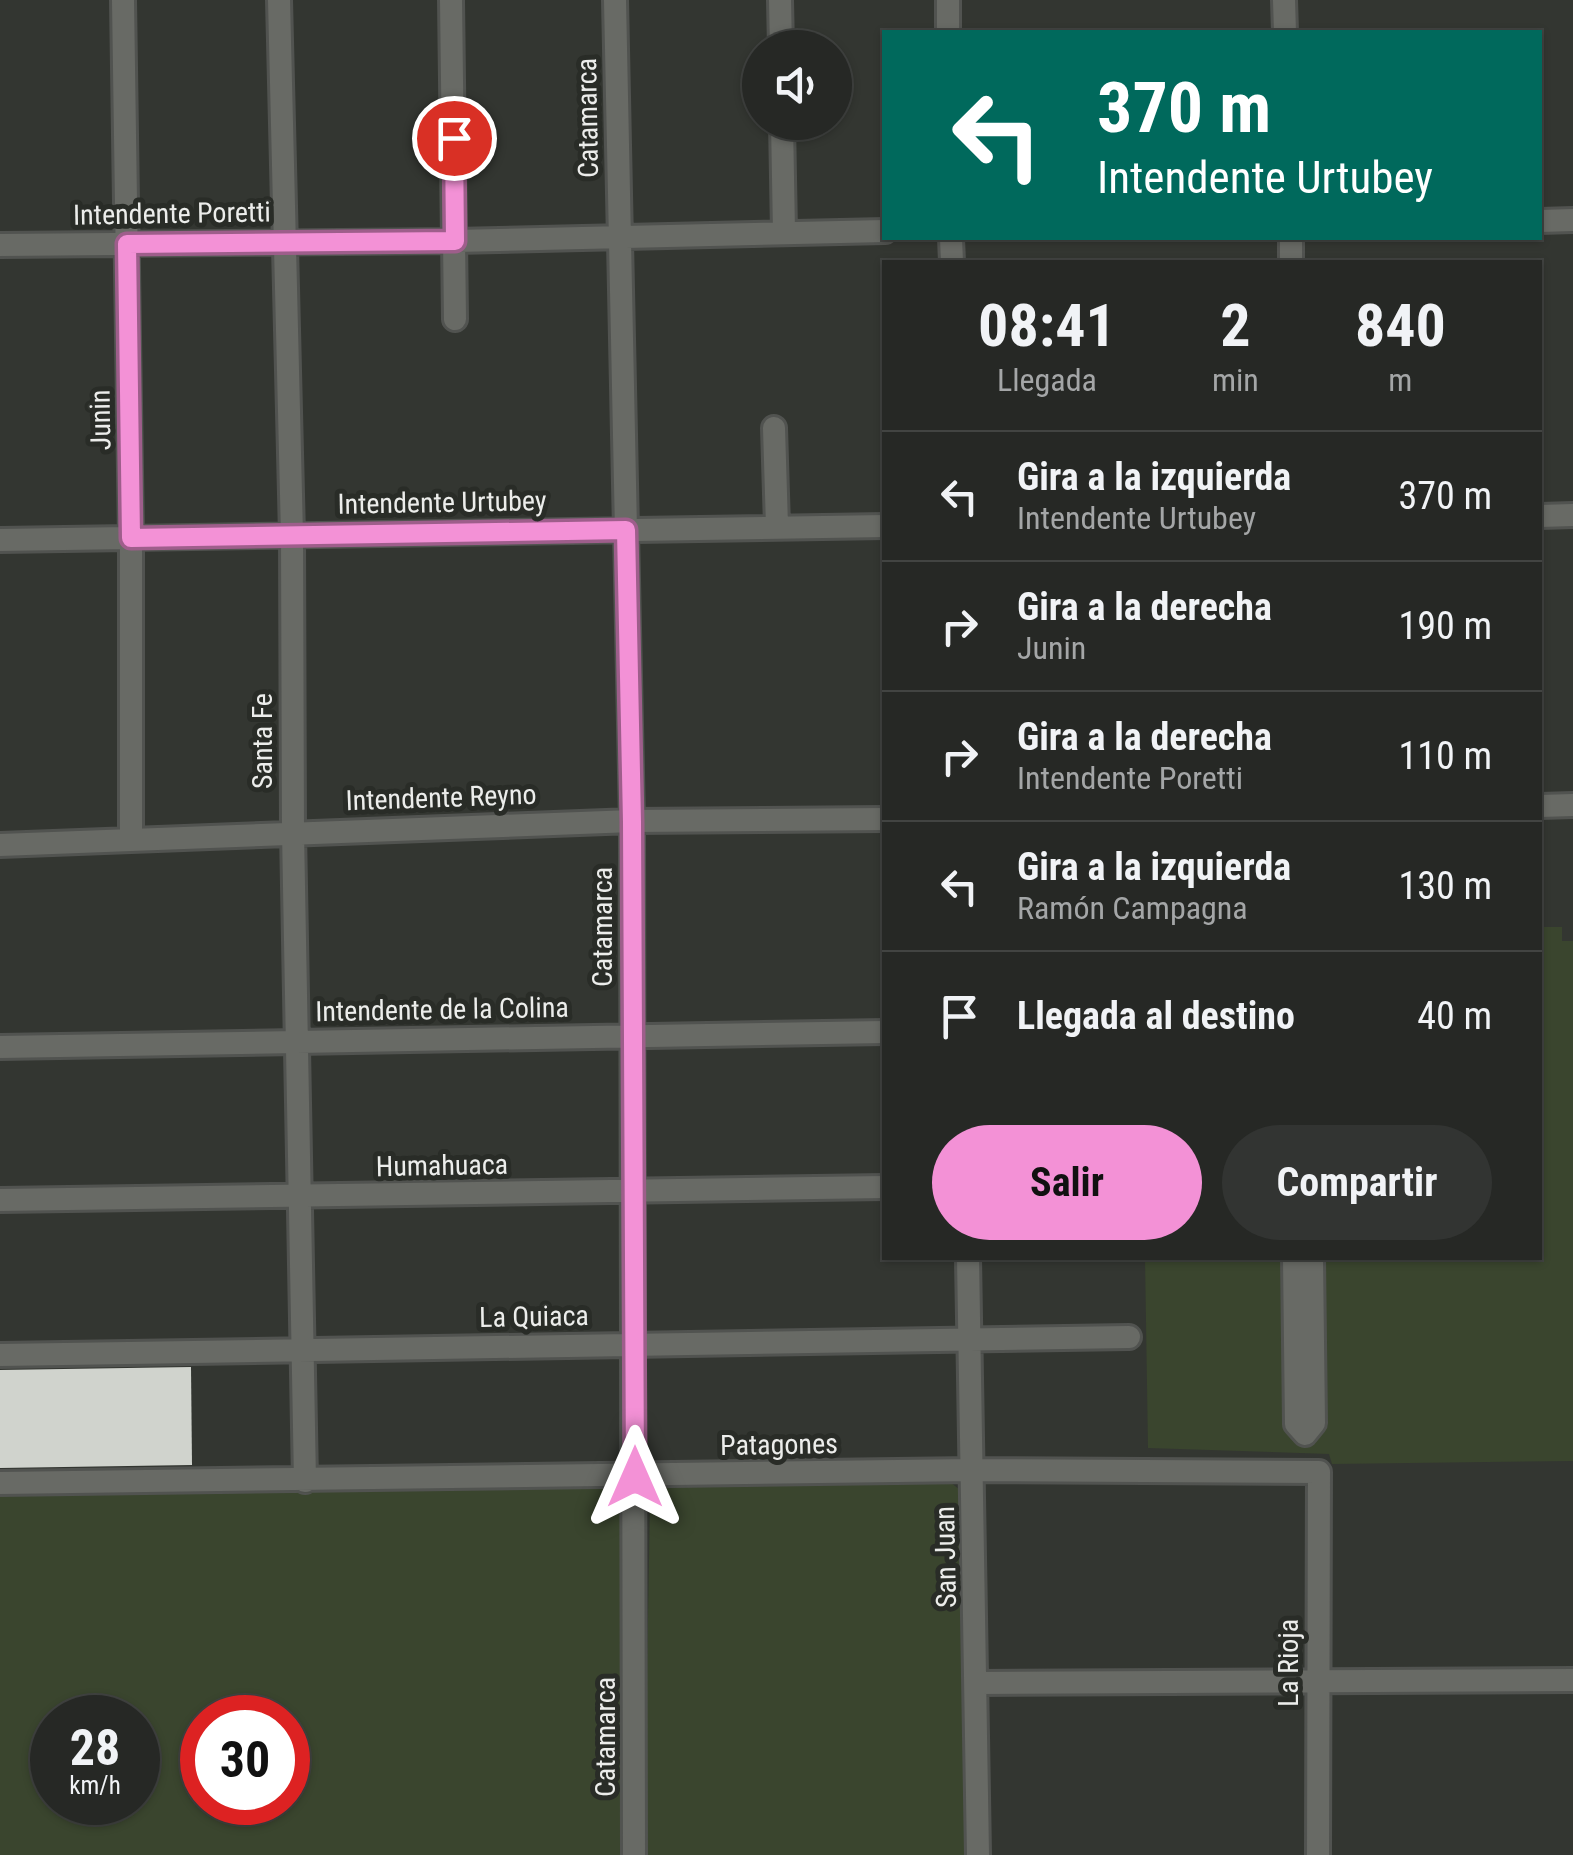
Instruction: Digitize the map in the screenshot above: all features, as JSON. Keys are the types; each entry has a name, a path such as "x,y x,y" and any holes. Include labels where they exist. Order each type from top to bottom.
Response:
{"street":[{"name":"Junin","path":"124,0 131,839"},
{"name":"Santa Fe","path":"278,0 292,535 293,832 305,1481"},
{"path":"451,0 456,319"},
{"name":"Catamarca","path":"615,0 632,822 634,1855"},
{"path":"780,0 781,30"},
{"path":"948,0 948,30"},
{"path":"1284,0 1285,30"},
{"path":"782,140 784,232"},
{"path":"1542,220 1573,220"},
{"name":"Intendente Poretti","path":"0,245 455,241 882,231"},
{"path":"774,428 777,526"},
{"path":"1542,516 1573,515"},
{"name":"Intendente Urtubey","path":"0,540 882,526"},
{"path":"1542,806 1573,805"},
{"name":"Intendente Reyno","path":"0,845 632,822 882,819"},
{"name":"Intendente de la Colina","path":"0,1047 882,1032"},
{"name":"Humahuaca","path":"0,1200 882,1187"},
{"name":"San Juan","path":"968,1260 978,1855"},
{"path":"1294,1260 1296,1424 1305,1434 1314,1422 1312,1260"},
{"name":"La Quiaca","path":"0,1355 1129,1337"},
{"name":"Patagones","path":"0,1483 973,1470 1319,1472"},
{"name":"La Rioja","path":"1318,1855 1319,1472"},
{"path":"978,1683 1573,1680"}],"green space":[{"path":"1542,927 1562,927 1562,941 1573,941 1573,1461 1332,1464 1329,1454 1148,1448 1145,1260 1542,1260"},
{"path":"950,1482 960,1490 961,1605 968,1615 967,1855 644,1855 650,1500 655,1490"},
{"path":"606,1488 618,1495 624,1505 622,1855 0,1855 0,1495"}],"building":[{"path":"191,1367 192,1465 0,1468 0,1370"}],"route":[{"path":"454,138 455,241 127,244 131,538 626,530 632,822 635,1477"}]}
